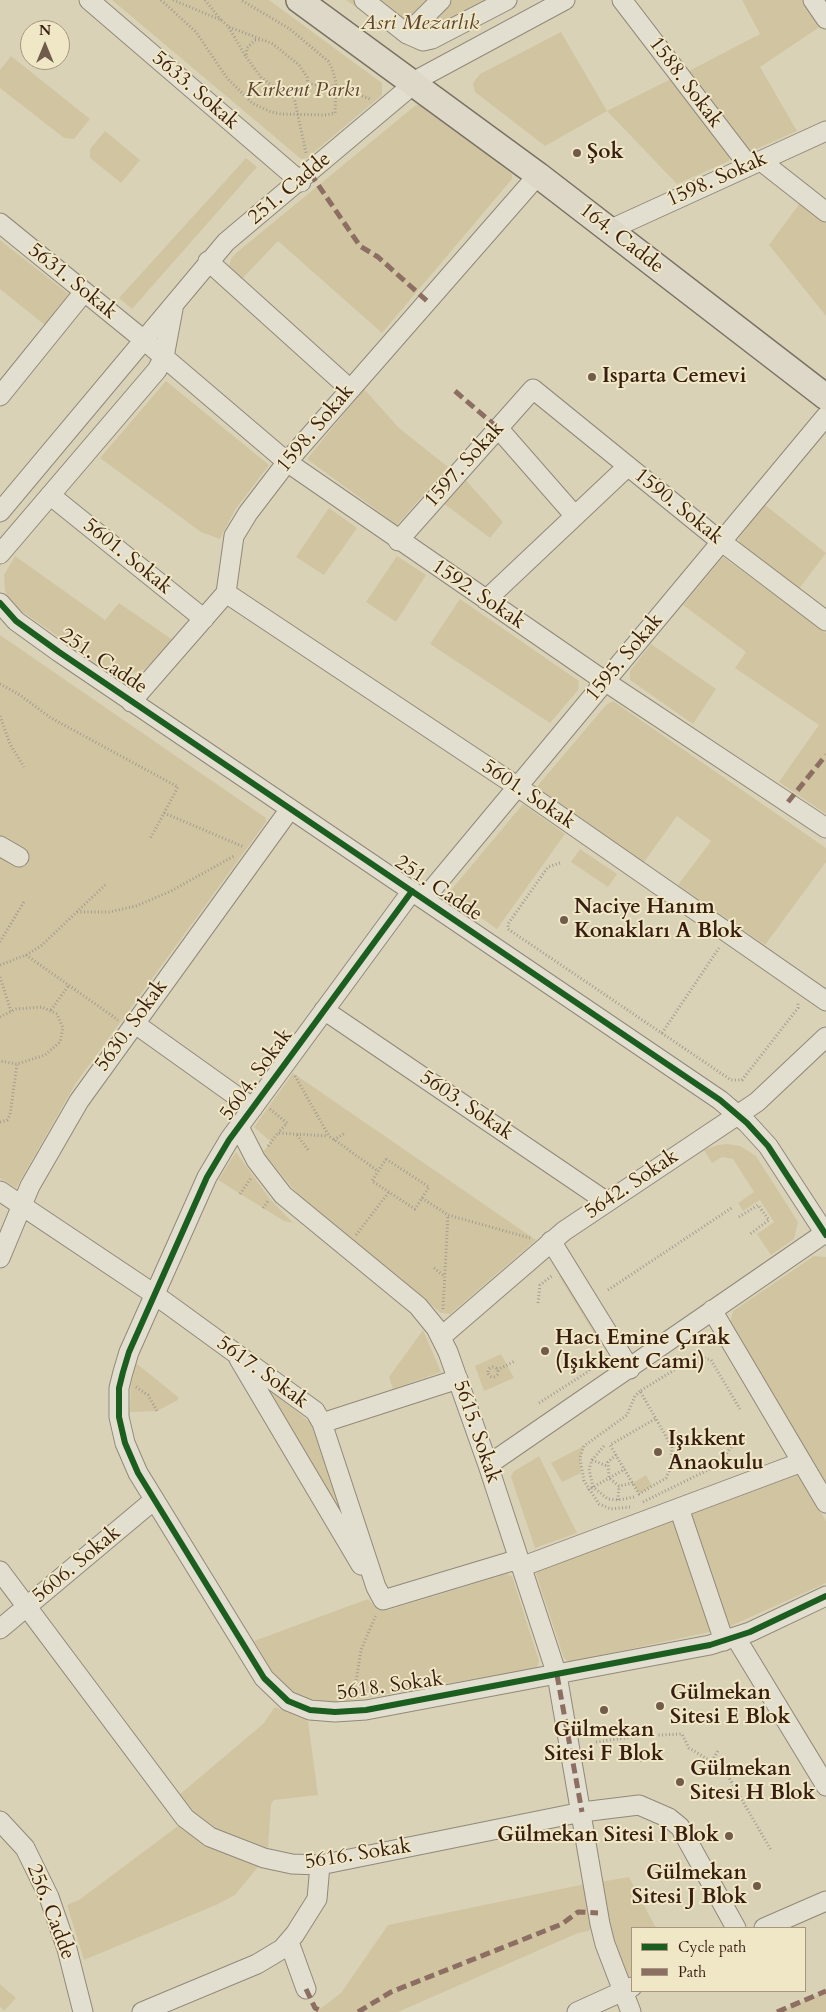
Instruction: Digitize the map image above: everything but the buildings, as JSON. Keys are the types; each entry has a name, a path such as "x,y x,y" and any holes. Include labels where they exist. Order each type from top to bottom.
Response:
{"main road":[{"name":"164. Cadde","path":"299,0 538,175 826,397"}],"street":[{"name":"5633. Sokak","path":"89,0 306,177"},
{"path":"364,0 407,34 419,40 428,40 507,0"},
{"path":"407,34 441,0"},
{"name":"251. Cadde","path":"0,512 145,341 208,261 226,242 306,177 414,83 444,63 565,0"},
{"name":"1588. Sokak","path":"622,0 755,163 826,212"},
{"path":"813,0 826,19"},
{"name":"1598. Sokak","path":"609,230 826,131"},
{"name":"1598. Sokak","path":"226,593 234,536 248,513 287,462 350,388 538,175"},
{"name":"5631. Sokak","path":"0,224 145,341"},
{"path":"208,261 350,388"},
{"path":"0,396 84,292"},
{"name":"251. Cadde","path":"0,554 157,370 164,358 174,304"},
{"name":"1592. Sokak","path":"145,341 287,462 398,541 826,828"},
{"name":"1597. Sokak","path":"398,541 533,389"},
{"name":"1590. Sokak","path":"533,389 721,542 826,621"},
{"name":"1595. Sokak","path":"418,895 518,787 826,416"},
{"path":"498,428 575,516"},
{"path":"486,600 628,466"},
{"name":"5601. Sokak","path":"50,495 204,619"},
{"path":"131,702 226,593"},
{"name":"5601. Sokak","path":"226,593 518,787 826,1001"},
{"name":"251. Cadde","path":"0,602 16,620 34,635 696,1084 738,1115 768,1146 825,1234"},
{"name":"5630. Sokak","path":"0,1258 21,1205 58,1134 127,1022 290,809"},
{"path":"0,846 19,856"},
{"name":"5604. Sokak","path":"154,1294 207,1176 239,1127 260,1108 324,1010 418,895"},
{"name":"5603. Sokak","path":"324,1010 607,1202"},
{"path":"127,1022 260,1108"},
{"name":"5642. Sokak","path":"439,1332 544,1240 607,1202 738,1115 764,1096 826,1037"},
{"name":"5615. Sokak","path":"239,1127 255,1168 290,1202 418,1306 439,1332 458,1378 488,1465 557,1675 600,1924 628,1990 631,2012"},
{"name":"5617. Sokak","path":"0,1191 154,1294 308,1406 322,1423 379,1594"},
{"path":"488,1465 825,1234"},
{"path":"544,1240 566,1266 630,1369"},
{"name":"5618. Sokak","path":"154,1294 129,1352 119,1388 118,1402 125,1443 138,1473 257,1668 271,1686 288,1701 310,1710 355,1711 557,1675 730,1640 826,1596"},
{"path":"712,1310 826,1503"},
{"path":"237,1354 300,1465 379,1594 520,1563 802,1462"},
{"path":"322,1423 458,1378"},
{"name":"5606. Sokak","path":"0,1629 154,1500"},
{"path":"678,1508 730,1640 826,1786"},
{"path":"0,1571 27,1606"},
{"name":"5616. Sokak","path":"27,1606 191,1825 210,1837 264,1858 298,1865 320,1865 582,1812 639,1805 650,1808 674,1820 683,1831 735,1927"},
{"name":"256. Cadde","path":"0,1821 25,1848 49,1897 67,1949 83,2012"},
{"path":"142,2012 257,1964 274,1955 289,1942 317,1899 320,1865"},
{"path":"766,1927 826,1901"},
{"path":"289,1942 306,1989"},
{"path":"577,2012 628,1990"}],"path":[{"path":"160,0 196,32 227,78 252,103 271,112 327,115 335,113 336,86 332,68 315,49 282,24 241,0"},
{"path":"173,0 221,20"},
{"path":"205,0 228,26 254,70 271,86 285,96 294,97 305,91 308,84 306,73 278,46 228,26"},
{"path":"246,57 247,48 252,42 264,40"},
{"path":"308,84 336,86 388,107"},
{"path":"294,97 306,177"},
{"path":"0,684 20,695 51,718 178,787 150,839"},
{"path":"0,716 10,744 24,767"},
{"path":"77,912 110,912 136,906 171,891 247,849 164,813"},
{"path":"560,863 548,868 508,924 508,929 731,1080 742,1080 798,1008 798,1001 790,996"},
{"path":"0,965 26,955 41,946 106,884"},
{"path":"0,942 25,900"},
{"path":"711,942 727,953"},
{"path":"662,1033 719,948"},
{"path":"26,955 127,1022"},
{"path":"0,977 11,1011"},
{"path":"51,1010 69,985"},
{"path":"0,1017 11,1011 30,1007 51,1010 61,1022 63,1028 60,1042 45,1055 17,1064 0,1061"},
{"path":"0,1122 7,1120 10,1115 17,1064"},
{"path":"293,1073 329,1136 378,1171"},
{"path":"240,1194 255,1168 287,1123 260,1108"},
{"path":"278,1134 329,1136"},
{"path":"334,1140 345,1134"},
{"path":"297,1135 309,1151"},
{"path":"386,1159 429,1187 415,1209 389,1192 372,1181 386,1159"},
{"path":"346,1248 389,1192"},
{"path":"422,1198 448,1215 544,1240"},
{"path":"740,1217 758,1205 764,1213 769,1222 750,1234"},
{"path":"608,1290 733,1206"},
{"path":"439,1332 444,1303 448,1215"},
{"path":"538,1303 540,1284 566,1266"},
{"path":"434,1268 445,1276"},
{"path":"732,1445 718,1465 636,1504 618,1509 604,1507 588,1490 581,1473 581,1452 590,1441 627,1415 635,1396 640,1391 697,1356 711,1360 740,1409"},
{"path":"539,1404 590,1371 592,1357"},
{"path":"497,1370 515,1361"},
{"path":"131,1385 148,1395 157,1411"},
{"path":"640,1391 672,1447 671,1470 666,1478 639,1494 610,1445 655,1419"},
{"path":"604,1446 592,1460 589,1469 594,1487 608,1499 618,1500 634,1497"},
{"path":"616,1454 607,1466 609,1478 619,1486"},
{"path":"592,1460 607,1466"},
{"path":"588,1490 624,1469"},
{"path":"619,1486 632,1483"},
{"path":"618,1500 619,1486"},
{"path":"355,1711 357,1664 379,1594"},
{"path":"596,1742 680,1734 689,1748 724,1769 771,1850"},
{"path":"636,1737 640,1764"},
{"path":"712,1761 719,1749"}],"green space":[{"name":"Kırkent Parkı","path":"112,0 269,0 382,83 382,95 307,158 301,159"},
{"name":"Asri Mezarlık","path":"346,0 517,0 418,51"},
{"path":"742,0 803,0 821,26 760,67 797,131 752,151 746,148 687,72 760,34"},
{"path":"561,32 607,111 545,146 475,92 473,83 480,74"},
{"path":"11,56 20,63 20,70 29,70 90,119 74,139 64,138 0,88 0,70"},
{"path":"671,79 730,156 729,161 677,184 607,111"},
{"path":"416,105 423,105 512,174 512,179 382,333 278,241 241,280 229,266 235,254"},
{"path":"105,131 140,160 121,183 90,158 90,149"},
{"path":"246,158 257,167 132,309 119,298"},
{"path":"800,203 826,223 826,316 769,245"},
{"path":"0,240 70,295 46,326 0,289"},
{"path":"166,381 269,465 235,510 220,539 201,532 100,458"},
{"path":"364,389 399,428 448,467 397,525 307,459"},
{"path":"465,479 503,522 490,538 443,503"},
{"path":"765,505 826,553 799,589 739,544 739,538"},
{"path":"329,508 357,528 324,575 296,557"},
{"path":"15,556 105,620 119,603 173,640 145,669 130,674 114,675 17,608 9,600 5,591 4,575"},
{"path":"397,556 426,575 396,622 366,602"},
{"path":"723,557 826,633 826,814 779,782 819,725 735,668 746,652 683,605"},
{"path":"460,599 579,681 578,690 550,723 430,644"},
{"path":"0,635 266,818 266,822 76,1083 16,1188 0,1178"},
{"path":"651,644 716,689 693,724 630,680 630,671"},
{"path":"613,701 826,848 826,862 765,945 678,885 711,841 677,816 644,862 535,789 606,705"},
{"path":"523,804 565,834 497,929 454,899 452,889"},
{"path":"580,849 617,874 608,887 571,862"},
{"path":"293,1073 536,1240 450,1314 441,1313 300,1197 263,1152 271,1142 254,1127"},
{"path":"727,1144 740,1146 756,1156 798,1222 794,1239 771,1255 757,1234 774,1222 760,1200 743,1211 738,1203 754,1192 733,1159 722,1157 712,1163 704,1150"},
{"path":"236,1152 270,1199 293,1223 284,1221 218,1180"},
{"path":"814,1256 826,1257 826,1488 730,1323 733,1311"},
{"path":"562,1274 603,1341 600,1343 559,1276"},
{"path":"423,1330 441,1372 393,1389 389,1377"},
{"path":"501,1354 514,1378 484,1391 475,1366"},
{"path":"136,1363 178,1397 178,1400 157,1411 130,1412 131,1385"},
{"path":"264,1385 311,1423 348,1527"},
{"path":"584,1446 580,1458 581,1473 562,1482 551,1463"},
{"path":"539,1456 577,1533 535,1548 511,1477 513,1472"},
{"path":"796,1471 826,1521 826,1583 724,1629 569,1662 564,1658 534,1568"},
{"path":"646,1475 652,1486 639,1494 633,1483"},
{"path":"506,1574 512,1576 539,1661 537,1668 336,1703 306,1698 292,1691 272,1671 254,1641 368,1599 378,1610 388,1610"},
{"path":"275,1707 308,1721 318,1795 274,1800 271,1804 268,1848 214,1828 191,1811 179,1795 263,1724"},
{"path":"178,1826 199,1841 258,1867 235,1895 216,1905 84,1960 67,1905 79,1900"},
{"path":"629,1877 655,1927 631,1927 631,1975 627,1977 610,1931 600,1882"},
{"path":"585,1884 592,1924 589,1931 578,1933 398,2012 316,2012 341,1993 388,1925"},
{"path":"0,1984 16,1998 4,2011 0,2007"},
{"path":"826,1991 826,2012 777,2012"}],"marked path":[{"path":"310,173 360,246 378,257 427,301"},
{"path":"455,391 498,428"},
{"path":"788,802 826,755"},
{"path":"557,1675 582,1812"},
{"path":"358,2012 391,1992 562,1924 578,1912 598,1913"},
{"path":"306,1989 315,2008 323,2012"},
{"path":"777,2012 826,1991"}],"cycle path":[{"path":"0,603 16,621 59,652 720,1100 747,1123 768,1146 826,1235"},
{"path":"412,891 229,1140 207,1177 129,1352 119,1388 119,1417 125,1443 138,1473 264,1678 288,1701 310,1710 335,1712 366,1710 710,1645 750,1632 826,1596"}],"place":[{"name":"Şok","path":"577,153"},
{"name":"Isparta Cemevi","path":"592,377"},
{"name":"Naciye Hanım Konakları A Blok","path":"564,920"},
{"name":"Hacı Emine Çırak (Işıkkent Cami)","path":"545,1351"},
{"name":"Işıkkent Anaokulu","path":"658,1452"},
{"name":"Gülmekan Sitesi E Blok","path":"660,1706"},
{"name":"Gülmekan Sitesi F Blok","path":"604,1710"},
{"name":"Gülmekan Sitesi H Blok","path":"680,1782"},
{"name":"Gülmekan Sitesi I Blok","path":"729,1836"},
{"name":"Gülmekan Sitesi J Blok","path":"757,1886"}]}
